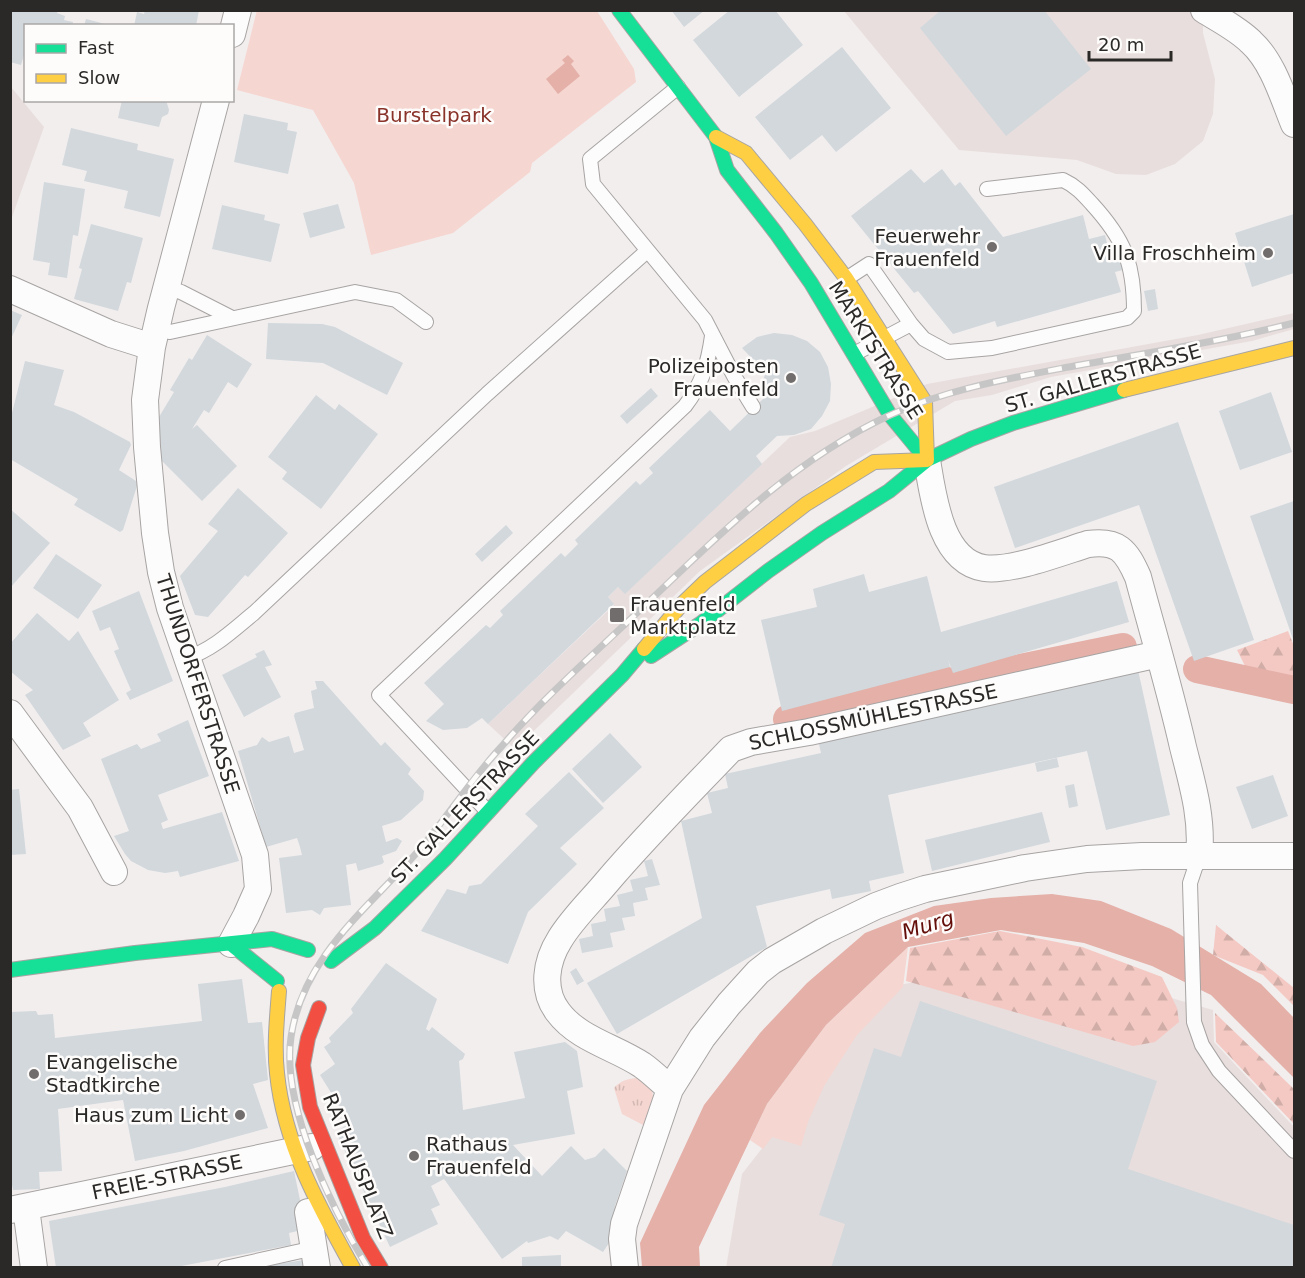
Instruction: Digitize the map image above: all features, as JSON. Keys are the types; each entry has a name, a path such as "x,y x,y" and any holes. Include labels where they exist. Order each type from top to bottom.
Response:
{"main road":[{"name":"MARKTSTRASSE","path":"619,10 716,137 727,170 776,233 885,338 925,402 927,460"},
{"name":"MARKTSTRASSE","path":"716,137 746,153 805,224 832,287 854,354 890,415 927,460"},
{"name":"ST. GALLERSTRASSE","path":"622,675 700,624 768,571 822,533 889,491 927,460 971,439 1056,408 1163,379 1294,348"},
{"name":"ST. GALLERSTRASSE","path":"308,950 324,955 333,966 375,928 445,859 533,764 622,675 681,605 739,554 806,504 851,474 874,462 927,460"},
{"path":"10,970 135,953 272,939 308,950"},
{"path":"231,944 256,966 280,976 292,1006"},
{"path":"308,950 291,954 280,976 276,1034 277,1074 284,1113 327,1254 353,1268"},
{"name":"RATHAUSPLATZ","path":"318,1007 308,1038 303,1065 309,1107 363,1238 381,1268"}],"street":[{"path":"234,26 238,10"},
{"path":"1204,10 1232,27 1252,43 1267,63 1294,124"},
{"name":"THUNDORFERSTRASSE","path":"215,102 166,287 154,338 145,400 147,447 161,572 170,608 255,855 258,889 231,944"},
{"path":"10,289 111,334 154,338"},
{"path":"927,460 934,500 944,530 955,551 975,566 1004,567 1101,542 1112,543 1122,550 1132,562 1176,714 1196,798 1201,833 1199,856"},
{"name":"SCHLOSSMÜHLESTRASSE","path":"670,1089 642,1065 568,1023 557,1011 546,984 550,962 560,939 634,851 731,749 751,742 1159,654"},
{"path":"10,713 80,808 114,872"},
{"path":"625,1268 622,1239 624,1224 670,1089 702,1038 729,1004 758,972 772,961 876,906 925,889 1025,868 1087,859 1142,855 1294,856"},
{"name":"FREIE-STRASSE","path":"18,1209 324,1145"},
{"path":"302,1201 327,1254"},
{"path":"18,1209 34,1268"}],"lane":[{"path":"678,87 590,159 593,184 705,320 753,407"},
{"path":"832,287 869,264 910,324 924,339 948,352 1004,346 1127,318 1134,311 1134,283 1121,240 1074,185 1063,180 987,189"},
{"path":"187,658 200,654 215,645 254,613 487,394 647,251"},
{"path":"166,287 181,292 232,318"},
{"path":"154,338 170,332 356,292 396,300 426,322"},
{"path":"854,354 910,324"},
{"path":"488,812 379,695 685,406 698,390 709,358 712,336"},
{"path":"1199,856 1190,883 1194,1022 1202,1045 1219,1071 1294,1151"},
{"path":"225,1268 327,1254 363,1238"}],"shaded area":[{"path":"844,11 1203,11 1203,33 1215,79 1213,114 1203,141 1175,164 1146,175 1116,174 1077,160 959,150"},
{"path":"11,87 44,127 11,220"},
{"path":"1294,313 1294,329 1252,341 1051,377 992,395 955,401 846,466 700,571 515,749 488,724 614,605 608,597 618,587 625,593 790,437 815,431 927,384 1198,335"},
{"path":"988,969 1095,976 1213,1010 1214,1042 1294,1127 1294,1267 726,1268 742,1174 787,1116 899,985"}],"green space":[{"name":"Burstelpark","path":"257,10 597,11 634,69 636,82 532,163 530,172 453,233 371,255 354,183 313,110 237,90"},
{"path":"1288,631 1294,646 1294,684 1248,672 1237,650"},
{"path":"1216,925 1294,988 1294,1006 1263,975 1213,955"},
{"path":"1000,931 1082,947 1162,977 1177,1008 1179,1022 1155,1042 1133,1046 906,981 910,948"},
{"path":"908,947 903,987 857,1035 824,1086 808,1122 801,1146 772,1137 763,1149 750,1140 767,1104 826,1025"},
{"path":"1215,1013 1294,1089 1294,1124 1216,1042"},
{"path":"636,1078 650,1085 652,1090 652,1106 645,1126 622,1114 614,1088 624,1081"}],"water":[{"path":"568,55 574,61 571,64 580,76 558,94 546,79 565,63 562,60"},
{"name":"Murg","path":"1052,894 1101,901 1171,929 1261,984 1294,1018 1294,1078 1211,995 1152,966 1084,943 1001,930 908,947 826,1025 767,1104 699,1247 700,1267 642,1267 640,1243 704,1105 760,1033 807,983 865,933 934,906 991,898"}],"building":[{"path":"10,10 58,10 57,13 65,16 64,20 73,22 72,24 24,24 24,55 21,65 10,62"},
{"path":"145,10 199,10 196,24 134,24 137,12 144,14"},
{"path":"671,10 705,10 684,27"},
{"path":"730,10 775,10 803,45 739,97 693,40"},
{"path":"941,10 1044,10 1091,69 1006,136 920,28"},
{"path":"86,19 105,24 85,24"},
{"path":"842,47 891,108 836,152 822,135 790,160 755,117"},
{"path":"122,102 167,102 169,110 168,114 162,117 159,127 118,118"},
{"path":"244,114 288,123 287,130 297,132 288,174 234,162"},
{"path":"71,128 138,144 137,150 174,159 160,217 124,208 128,191 84,181 87,171 62,165"},
{"name":"Feuerwehr Frauenfeld","path":"911,169 924,183 942,169 955,186 960,182 1003,237 1083,215 1089,239 1105,235 1110,255 1118,253 1123,270 1115,272 1121,292 997,327 995,321 953,334 918,291 914,293 851,216"},
{"path":"44,182 85,189 78,236 73,235 67,278 48,275 50,263 33,260"},
{"path":"338,204 345,228 310,238 303,213"},
{"path":"222,205 265,215 264,220 280,224 271,262 212,249"},
{"name":"Villa Froschheim","path":"1294,214 1294,273 1252,287 1235,233"},
{"path":"91,224 143,238 131,283 127,282 118,311 74,299 82,269 79,268"},
{"path":"1155,289 1158,309 1148,311 1144,291"},
{"path":"10,310 22,315 10,341"},
{"path":"268,323 322,324 335,327 403,363 387,395 323,363 266,359"},
{"path":"774,333 792,335 807,341 820,352 828,367 831,384 830,401 822,416 811,429 794,435 777,436 756,456 762,464 760,466 625,594 618,587 608,597 614,604 488,724 482,718 467,728 443,730 426,721 444,704 424,683 486,625 490,628 503,615 500,611 561,553 565,557 578,544 575,540 636,481 640,485 653,473 649,468 710,410 730,431 764,398 760,386 766,373 742,348 757,337"},
{"path":"207,335 252,364 237,388 228,382 209,413 204,410 192,429 197,425 237,466 202,501 161,460 159,417 174,392 170,390 189,358 192,360"},
{"path":"25,361 64,370 54,405 74,412 130,442 131,445 119,470 136,481 137,486 123,530 120,532 74,505 78,499 10,459 10,421"},
{"path":"651,388 658,396 627,424 620,416"},
{"path":"1271,392 1292,452 1240,470 1219,411"},
{"path":"316,395 335,410 339,404 378,434 321,509 282,479 287,472 268,457"},
{"path":"1178,422 1254,640 1194,661 1139,505 1015,548 994,487"},
{"path":"238,488 288,533 248,577 245,575 208,617 195,615 180,576 218,531 208,524"},
{"path":"1294,501 1294,642 1250,516"},
{"path":"10,509 50,543 10,588"},
{"path":"506,525 513,533 482,562 475,554"},
{"path":"56,554 102,585 78,619 33,588"},
{"path":"864,574 869,592 927,576 941,632 1117,581 1129,622 953,673 948,660 950,667 782,711 761,620 817,607 813,589"},
{"path":"139,591 173,681 130,700 126,693 131,690 114,651 119,649 110,627 100,631 92,611"},
{"path":"37,613 69,641 78,631 119,700 83,723 91,736 63,750 25,695 33,690 10,671 10,644"},
{"path":"264,650 272,665 265,667 281,697 244,717 222,675 257,657 255,654"},
{"path":"1138,670 1170,815 1106,830 1087,751 888,795 904,873 869,881 871,891 832,899 830,889 756,906 767,947 617,1034 587,983 702,918 681,821 712,813 707,793 728,788 725,774 821,753 818,740"},
{"path":"315,681 323,681 381,746 385,742 411,769 408,774 424,791 423,800 401,820 382,826 386,842 397,838 402,841 396,851 382,856 384,862 382,864 358,871 356,863 346,865 351,905 324,908 320,915 312,910 286,913 279,858 302,855 300,847 297,838 266,847 238,751 257,745 262,737 269,742 289,736 294,753 304,750 294,716 295,713 314,708 311,691 317,689"},
{"path":"188,720 209,776 158,795 168,820 161,823 163,829 222,812 239,861 180,877 178,871 165,873 148,870 131,861 125,854 114,836 129,831 101,759 137,744 141,749 161,741 157,734"},
{"path":"610,733 642,767 603,803 572,769"},
{"path":"1057,758 1059,767 1037,772 1035,763"},
{"path":"569,772 604,808 560,848 577,864 528,912 508,964 421,931 447,889 466,894 469,886 481,884 538,826 525,814"},
{"path":"1273,775 1288,816 1252,829 1236,787"},
{"path":"1074,784 1078,806 1069,808 1065,786"},
{"path":"19,789 26,854 10,855 10,790"},
{"path":"1042,812 1050,842 932,871 925,840"},
{"path":"652,859 660,885 645,888 648,900 633,903 635,916 622,918 625,930 610,933 613,947 582,953 579,939 593,936 591,924 606,921 604,909 620,906 617,895 633,891 630,880 648,876 644,861"},
{"path":"386,963 437,999 426,1029 429,1031 432,1027 465,1054 459,1061 463,1110 525,1098 514,1052 565,1042 577,1051 583,1087 567,1091 575,1134 513,1145 542,1176 571,1146 585,1160 595,1157 604,1148 627,1171 615,1206 613,1237 603,1252 566,1231 558,1240 550,1236 528,1243 527,1241 502,1259 444,1179 431,1186 440,1205 431,1209 438,1224 390,1247 336,1132 350,1123 320,1075 335,1064 324,1047 331,1042 329,1038 353,1013 351,1009"},
{"path":"576,968 584,981 577,985 570,972"},
{"path":"242,979 248,1023 262,1022 268,1080 253,1084 268,1128 184,1151 135,1161 123,1100 58,1109 62,1171 39,1172 40,1189 13,1190 10,1174 10,1012 36,1011 38,1015 53,1014 55,1038 202,1021 198,984"},
{"path":"920,1001 1157,1081 1128,1169 1294,1225 1294,1268 831,1268 845,1224 819,1215 874,1048 901,1057"},
{"path":"294,1171 306,1229 289,1233 291,1245 171,1268 56,1268 49,1221 225,1187"},
{"path":"561,1255 561,1268 522,1268 522,1257"},
{"path":"304,1260 305,1268 266,1268 265,1266"}],"waterway":[{"path":"927,690 952,682 1123,647"},
{"path":"1197,669 1294,690"},
{"path":"787,719 880,699 893,686 916,679 933,678 947,681"}],"railway":[{"path":"368,1268 339,1217 301,1125 290,1064 291,1037 298,1008 309,981 341,934 420,849 481,771 535,710 697,555 756,503 819,455 888,416 933,398 1003,380 1212,341 1294,323"}],"traffic: fast":[{"path":"619,10 716,137 727,170 811,283 890,415 927,460"},
{"path":"651,656 700,624 768,571 822,533 889,491 927,460 971,439 1013,423 1124,390"},
{"path":"331,961 375,928 445,859 533,763 622,675 644,649"},
{"path":"10,970 135,953 272,939 308,950"},
{"path":"231,944 277,981"}],"traffic: slow":[{"path":"716,137 746,153 846,278 925,402 927,460"},
{"path":"1124,390 1294,348"},
{"path":"644,649 681,605 705,582 806,504 874,462 927,460"},
{"path":"279,991 276,1063 287,1125 316,1198 353,1268"}],"traffic: jam":[{"path":"319,1008 308,1038 303,1065 310,1107 363,1238 381,1268"}],"place":[{"name":"Feuerwehr Frauenfeld","path":"992,247"},
{"name":"Villa Froschheim","path":"1268,253"},
{"name":"Polizeiposten Frauenfeld","path":"791,378"},
{"name":"Frauenfeld Marktplatz","path":"617,615"},
{"name":"Evangelische Stadtkirche","path":"34,1074"},
{"name":"Haus zum Licht","path":"240,1115"},
{"name":"Rathaus Frauenfeld","path":"414,1156"}]}
